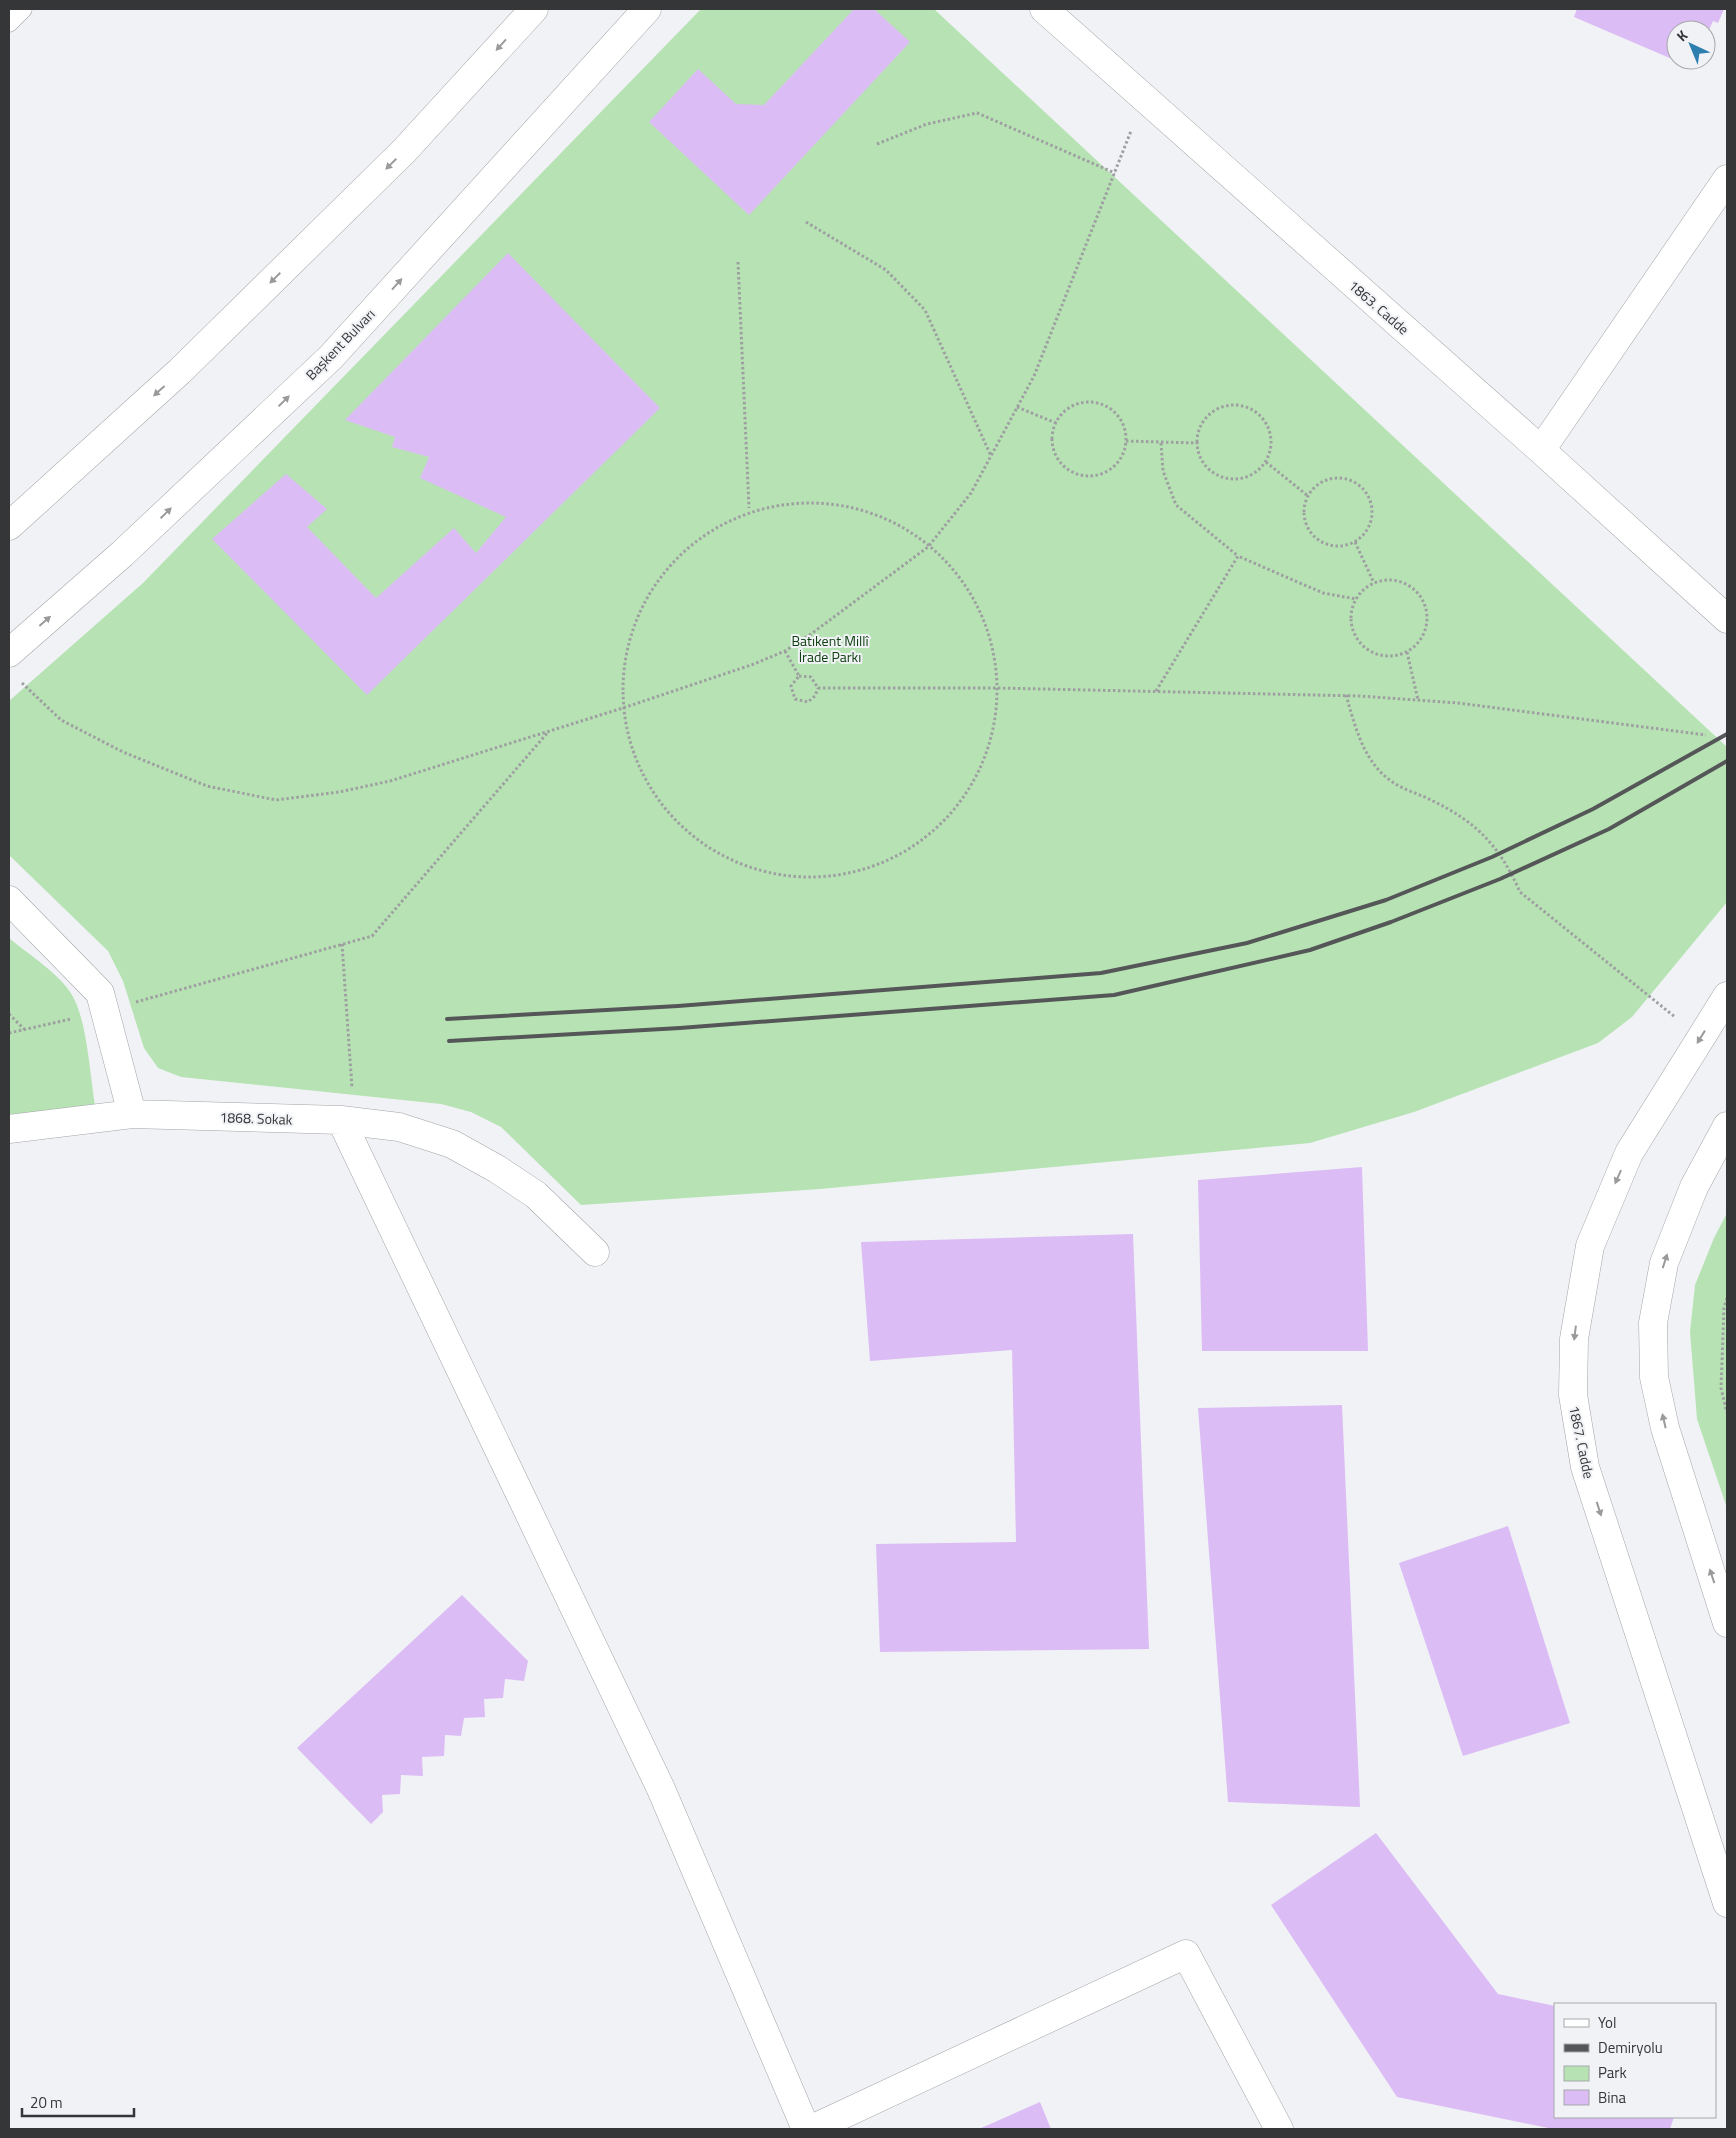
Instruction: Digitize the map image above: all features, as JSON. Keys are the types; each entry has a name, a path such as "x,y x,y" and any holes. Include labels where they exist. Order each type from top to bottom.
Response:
{"street":[{"path":"9,526 202,351 404,151 534,9"},
{"name":"Başkent Bulvarı","path":"12,665 122,554 330,357 646,9"},
{"name":"1863. Cadde","path":"1044,9 1143,99 1541,450 1723,615"},
{"path":"1541,450 1727,179"},
{"path":"9,900 88,978 100,993 132,1114"},
{"name":"1867. Cadde","path":"1727,996 1629,1153 1590,1246 1574,1339 1573,1395 1585,1467 1727,1903"},
{"name":"1868. Sokak","path":"9,1129 132,1114 347,1121 398,1127 452,1144 536,1195 595,1252"},
{"path":"347,1121 661,1789 806,2129"},
{"path":"1727,1126 1694,1187 1664,1263 1653,1323 1654,1377 1665,1428 1727,1623"},
{"path":"812,2129 1186,1954 1279,2129"}],"lane":[{"path":"9,23 23,9"}],"path":[{"path":"12,665 61,720 123,752 206,786 276,800 339,792 390,781 626,707 754,664 785,651 928,548 971,493 1034,376 1143,99"},
{"path":"877,144 928,124 977,113 1115,174"},
{"path":"806,222 886,270 925,310 991,456"},
{"path":"738,262 749,508"},
{"path":"1084,402 1096,403 1106,406 1116,414 1122,423 1126,441 1120,459 1112,469 1100,475 1088,476 1075,474 1064,467 1056,457 1052,446 1052,434 1056,423 1073,406 1084,402"},
{"path":"1240,405 1257,413 1269,428 1271,451 1266,462 1258,471 1248,477 1224,478 1214,473 1205,465 1199,454 1197,443 1199,430 1210,414 1227,406 1240,405"},
{"path":"1017,407 1056,423"},
{"path":"1126,441 1197,443"},
{"path":"1161,443 1163,471 1176,504 1238,556 1323,593 1356,599"},
{"path":"1266,462 1308,496"},
{"path":"1336,478 1348,479 1359,484 1367,493 1372,504 1373,516 1367,531 1355,542 1345,546 1334,546 1314,537 1304,518 1308,496 1314,487 1325,480 1336,478"},
{"path":"792,500 850,505 904,528 928,548 951,566 983,616 998,674 993,734 970,790 928,837 873,868 810,879 748,869 692,838 650,790 627,732 624,668 643,608 680,557 725,518 749,508 792,500"},
{"path":"1355,542 1374,583"},
{"path":"1156,691 1238,556"},
{"path":"1386,580 1400,581 1412,586 1421,596 1426,607 1426,627 1418,644 1407,652 1394,656 1382,656 1371,652 1361,644 1355,634 1352,610 1356,599 1364,589 1374,583 1386,580"},
{"path":"785,651 798,676"},
{"path":"1407,652 1418,700"},
{"path":"798,676 811,677 818,688 812,700 799,701 791,691 792,682 798,676"},
{"path":"818,688 997,688 1346,695 1418,700 1560,715 1706,736"},
{"path":"1346,695 1360,741 1371,759 1391,781 1456,812 1471,824 1493,844 1507,862 1520,892 1700,1038"},
{"path":"9,1033 106,1011 372,936 549,731"},
{"path":"342,944 347,1121"},
{"path":"9,1014 25,1029"},
{"path":"1727,1298 1724,1308 1721,1388 1727,1412"}],"green space":[{"name":"Batıkent Millî İrade Parkı","path":"701,9 934,9 1727,747 1727,902 1632,1017 1598,1043 1414,1112 1310,1143 820,1189 581,1205 501,1127 471,1112 441,1104 181,1077 158,1068 144,1048 123,981 108,951 9,855 9,701 143,583"},
{"path":"9,938 60,979 72,995 85,1033 95,1105 9,1120"},
{"path":"1727,1213 1727,1508 1697,1419 1690,1332 1695,1285 1714,1238"}],"building":[{"path":"854,9 874,9 910,42 749,215 649,122 698,69 736,104 764,105"},
{"path":"1577,9 1724,9 1718,23 1716,20 1666,20 1666,56 1574,17"},
{"path":"508,253 660,408 367,695 212,539 286,474 327,509 307,527 376,598 454,528 476,553 506,517 420,478 429,457 392,447 395,437 345,420"},
{"path":"1362,1167 1368,1351 1202,1351 1198,1180"},
{"path":"1133,1234 1149,1649 880,1652 876,1544 1016,1542 1012,1350 870,1361 861,1242"},
{"path":"1342,1405 1360,1807 1228,1802 1198,1408"},
{"path":"1508,1526 1570,1723 1463,1756 1399,1563"},
{"path":"462,1595 528,1661 524,1681 505,1679 503,1698 484,1699 485,1717 464,1718 461,1736 445,1735 444,1756 422,1757 423,1776 401,1775 400,1794 382,1795 383,1812 371,1824 297,1748"},
{"path":"1376,1833 1498,1994 1554,2006 1554,2118 1674,2118 1670,2129 1553,2129 1397,2097 1271,1905"},
{"path":"1040,2102 1051,2129 979,2129"}],"railway":[{"path":"447,1019 678,1006 1101,973 1247,943 1386,900 1492,857 1593,809 1727,734"},
{"path":"449,1041 680,1028 1114,995 1310,950 1391,922 1500,879 1609,829 1727,761"}]}
